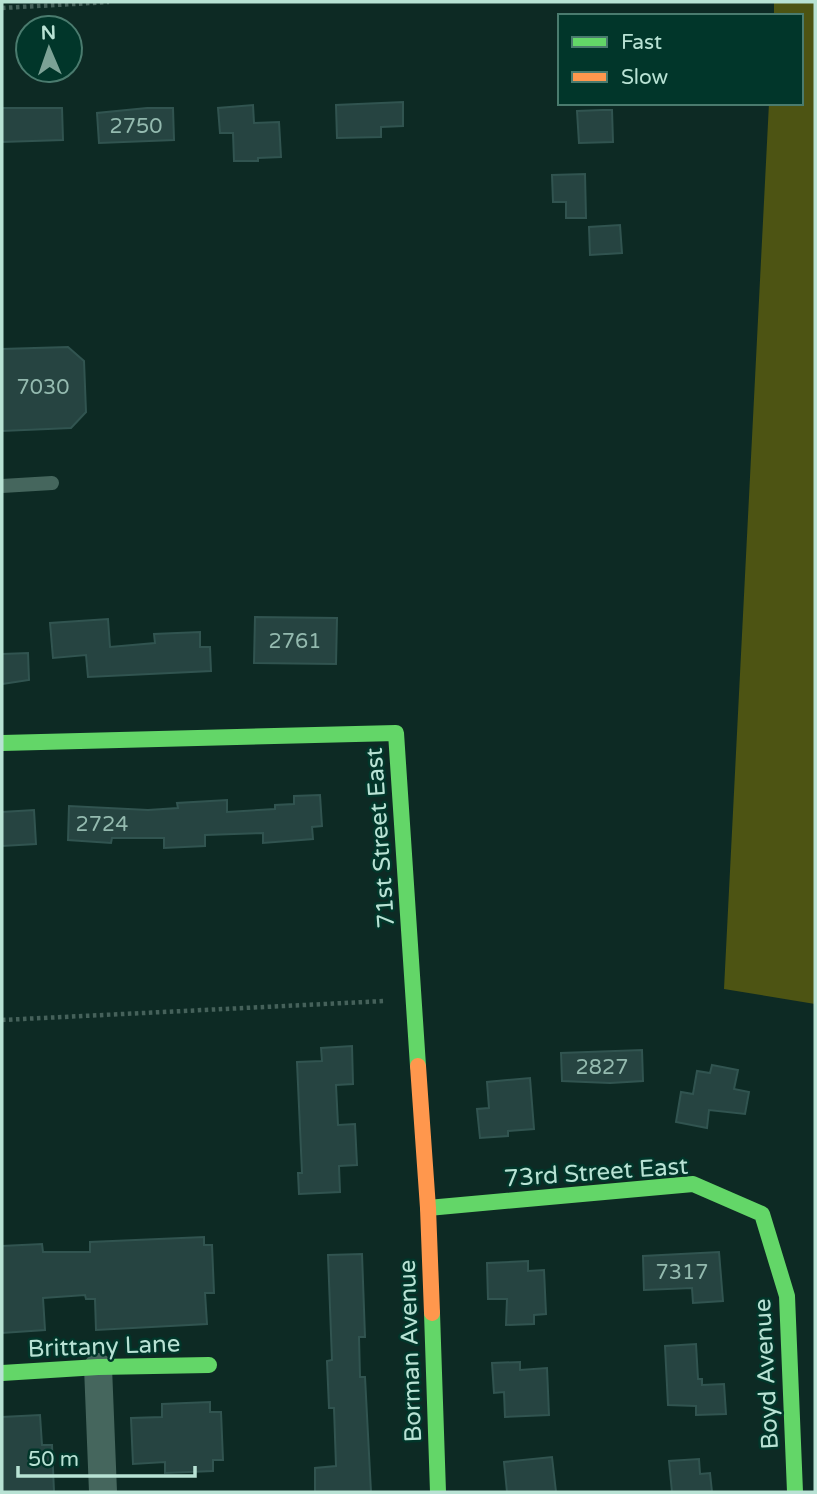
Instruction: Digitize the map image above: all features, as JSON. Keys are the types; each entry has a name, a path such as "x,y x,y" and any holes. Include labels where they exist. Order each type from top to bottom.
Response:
{"street":[{"name":"71st Street East","path":"2,743 396,733 428,1208"},
{"name":"73rd Street East","path":"428,1208 692,1184 761,1213"},
{"name":"Borman Avenue","path":"428,1208 438,1492"},
{"name":"Boyd Avenue","path":"761,1213 787,1296 795,1492"},
{"name":"Brittany Lane","path":"2,1373 98,1367 209,1365"},
{"path":"98,1367 103,1492"}],"lane":[{"path":"2,485 52,483"}],"path":[{"path":"2,8 108,2"},
{"path":"2,1020 414,999"}],"green space":[{"path":"774,2 815,2 815,1004 724,989 769,105 803,105 803,14 774,14"}],"building":[{"path":"403,102 403,126 381,127 381,137 337,138 336,105"},
{"path":"253,105 254,123 279,122 281,157 234,161 233,133 220,133 218,108"},
{"path":"2,108 62,108 63,140 2,142"},
{"path":"173,108 174,140 99,143 97,113"},
{"path":"612,110 613,142 579,143 577,111"},
{"path":"585,174 586,218 566,218 566,202 553,202 552,175"},
{"path":"620,225 622,253 590,255 589,227"},
{"path":"68,347 84,361 86,412 71,428 2,431 2,349"},
{"path":"255,617 337,618 336,664 254,663"},
{"path":"108,619 110,647 155,643 154,634 200,632 200,647 210,647 211,671 88,677 86,655 53,658 50,623"},
{"path":"28,653 29,680 2,684 2,654"},
{"path":"320,795 322,826 312,827 313,839 263,843 263,833 205,835 205,846 164,848 164,838 112,838 111,843 68,840 69,806 148,810 178,808 177,803 227,800 227,812 275,809 275,805 294,804 294,796"},
{"path":"34,810 36,844 2,846 2,812"},
{"path":"352,1046 353,1084 336,1085 338,1125 355,1124 357,1165 339,1166 340,1192 299,1194 298,1173 302,1173 297,1062 322,1061 321,1048"},
{"path":"642,1050 643,1081 562,1081 561,1053"},
{"path":"712,1065 738,1070 734,1089 749,1092 745,1114 709,1110 707,1128 676,1122 681,1092 693,1094 697,1071 710,1073"},
{"path":"530,1078 534,1129 508,1131 508,1136 480,1138 477,1109 489,1108 487,1082"},
{"path":"204,1237 204,1245 212,1245 214,1293 205,1293 207,1324 96,1330 95,1299 86,1299 85,1295 43,1298 45,1330 2,1333 2,1246 42,1244 43,1252 90,1252 90,1242"},
{"path":"719,1252 723,1301 693,1303 692,1288 644,1290 643,1256"},
{"path":"362,1254 365,1337 359,1337 360,1377 365,1377 371,1492 315,1492 315,1468 336,1466 334,1408 329,1408 327,1361 332,1360 328,1255"},
{"path":"528,1261 528,1271 544,1270 546,1314 534,1315 534,1324 506,1325 507,1299 488,1299 487,1263"},
{"path":"696,1344 698,1379 702,1379 702,1385 724,1384 726,1414 696,1415 696,1406 668,1405 665,1346"},
{"path":"520,1362 520,1370 547,1368 549,1415 505,1417 504,1392 494,1393 492,1363"},
{"path":"210,1402 210,1412 221,1412 223,1460 213,1460 213,1471 165,1473 165,1462 133,1464 131,1418 162,1417 162,1404"},
{"path":"40,1415 42,1445 52,1445 54,1492 2,1492 2,1417"},
{"path":"552,1457 556,1492 507,1492 504,1462"},
{"path":"699,1459 700,1474 710,1473 712,1492 672,1492 669,1461"}],"traffic: fast":[{"path":"2,743 396,733 418,1066"},
{"path":"428,1208 693,1184 762,1214 787,1296 795,1492"},
{"path":"432,1313 438,1492"},
{"path":"2,1373 98,1367 209,1365"}],"traffic: slow":[{"path":"418,1066 432,1313"}]}
